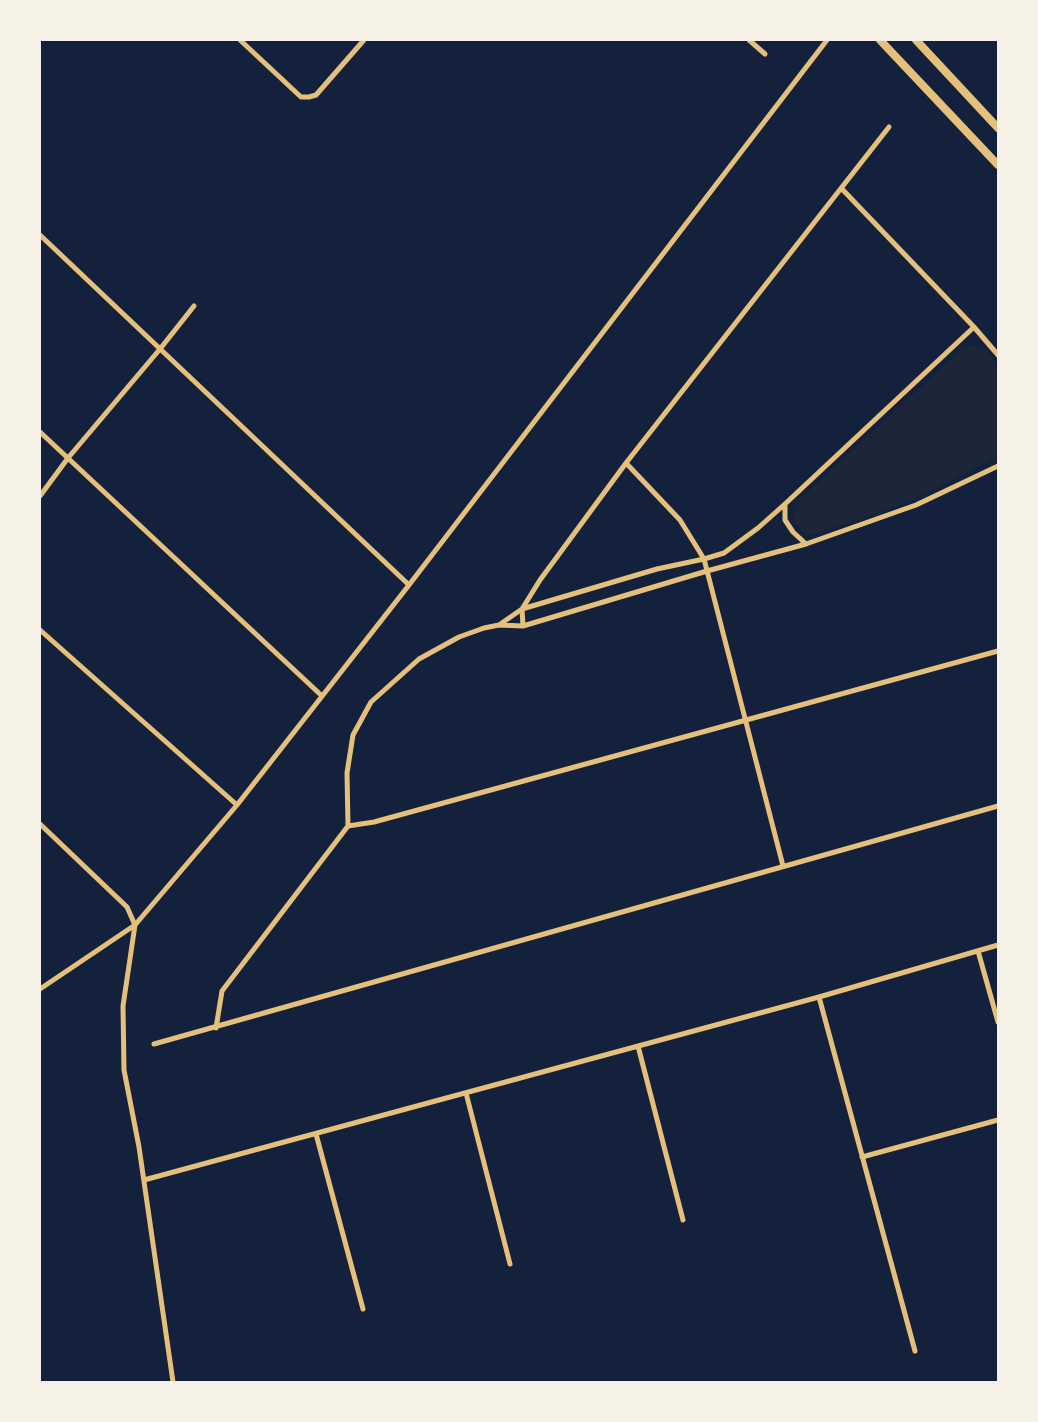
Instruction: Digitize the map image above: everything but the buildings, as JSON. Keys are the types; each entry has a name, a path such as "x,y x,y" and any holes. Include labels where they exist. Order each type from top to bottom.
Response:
{"street":[{"path":"240,40 301,97 309,98 316,95 364,40"},
{"path":"749,40 764,54"},
{"path":"40,989 135,925 237,805 409,585 827,40"},
{"path":"880,40 998,165"},
{"path":"916,40 998,128"},
{"path":"523,626 522,609 540,580 626,463 889,127"},
{"path":"842,189 974,327 998,355"},
{"path":"40,235 409,585"},
{"path":"40,496 68,458 194,306"},
{"path":"499,626 522,609 657,569 724,553 758,528 974,327"},
{"path":"40,432 322,696"},
{"path":"626,463 680,520 704,559 783,866"},
{"path":"216,1028 222,991 348,826 347,773 353,735 371,702 419,659 459,637 484,628 523,626 707,571 806,544 916,505 998,466"},
{"path":"784,504 786,520 793,532 806,544"},
{"path":"40,630 237,805"},
{"path":"348,826 374,822 998,651"},
{"path":"154,1044 998,806"},
{"path":"40,824 127,907 135,925 123,1006 124,1070 144,1180 173,1382"},
{"path":"144,1180 819,997 998,945"},
{"path":"978,951 998,1022"},
{"path":"819,997 915,1351"},
{"path":"638,1046 683,1220"},
{"path":"466,1094 510,1264"},
{"path":"862,1158 998,1120"},
{"path":"316,1134 363,1309"}],"shaded area":[{"path":"974,345 983,348 998,365 998,456 904,503 814,534 803,532 793,521 794,510 799,500 963,348"}]}
